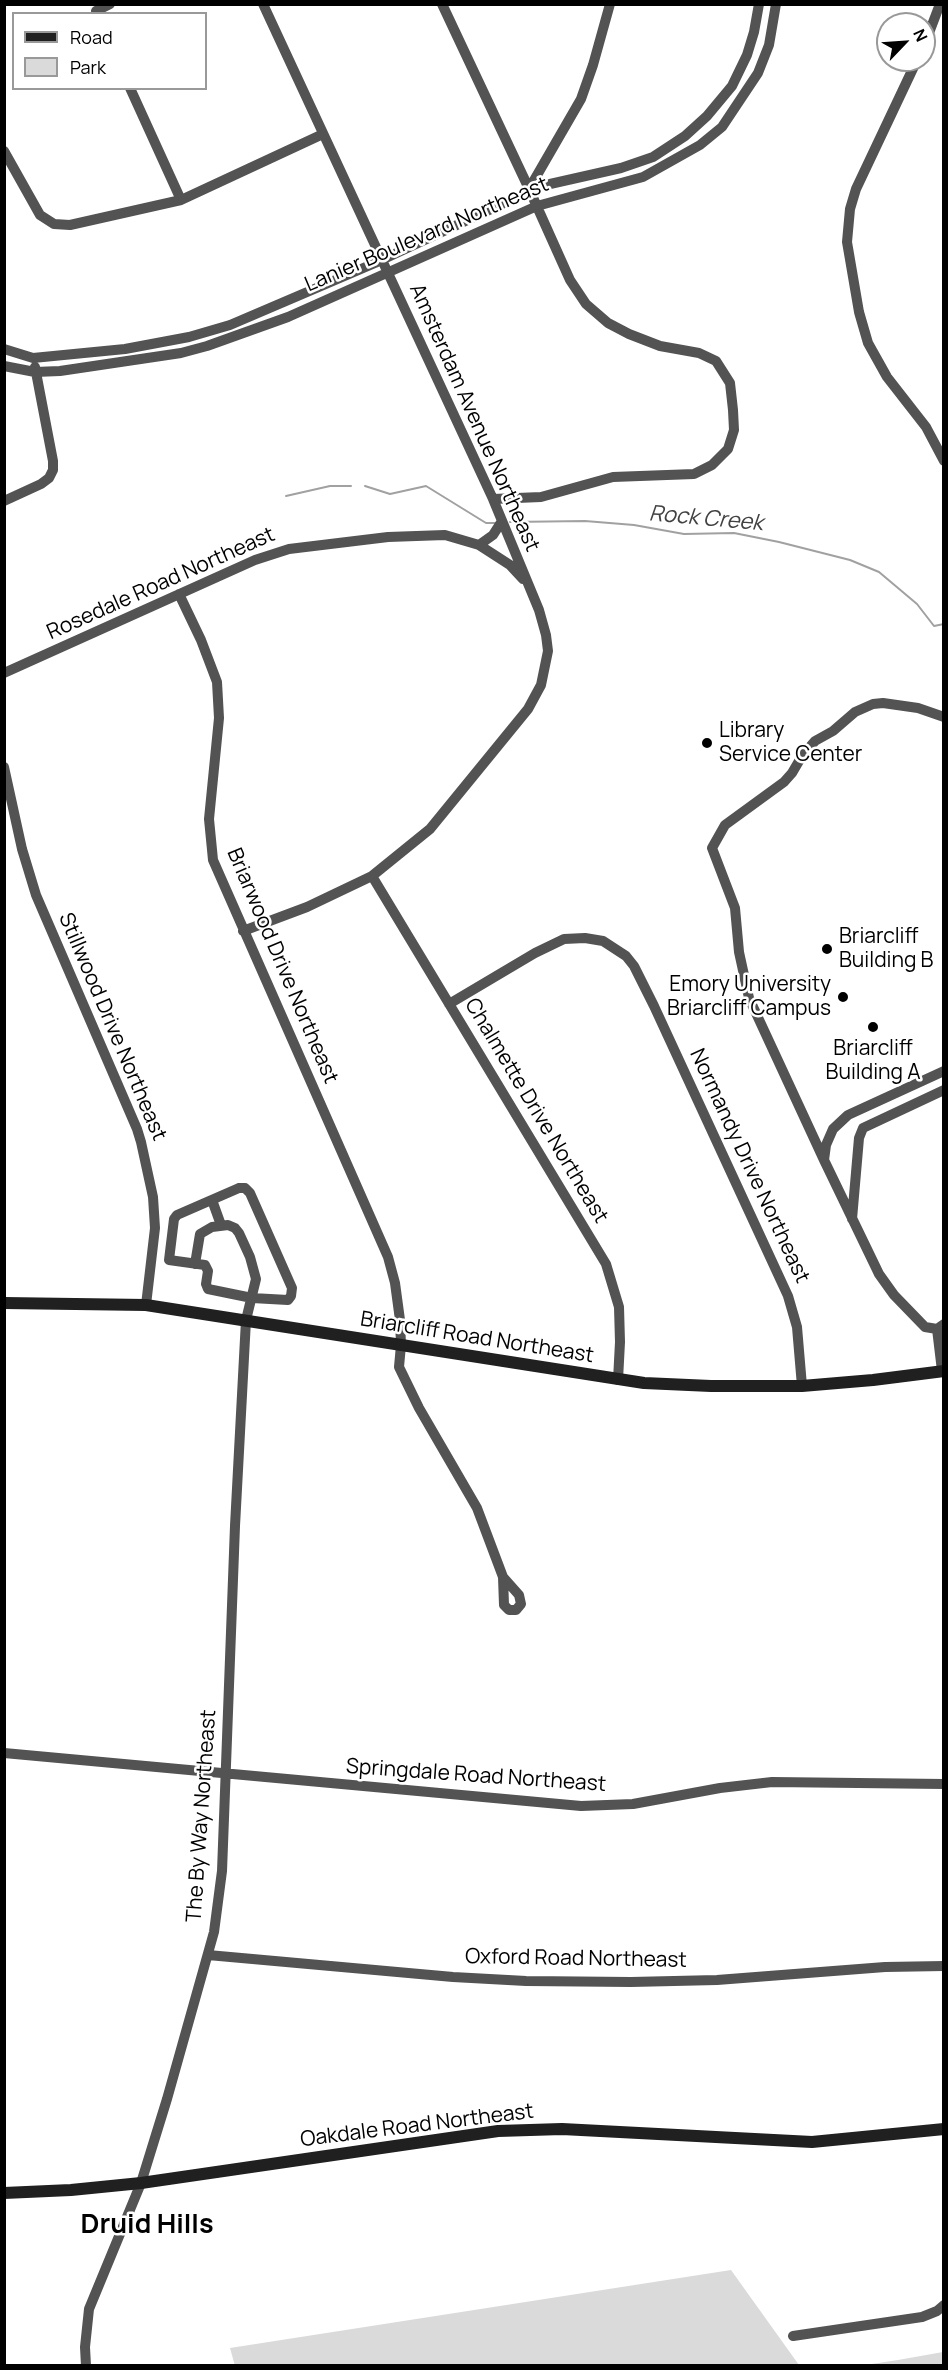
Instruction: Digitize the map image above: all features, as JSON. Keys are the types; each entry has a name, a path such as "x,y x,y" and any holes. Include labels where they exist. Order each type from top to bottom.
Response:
{"main road":[{"name":"Briarcliff Road Northeast","path":"4,1303 146,1305 618,1380 699,1386 802,1386 943,1371"},
{"name":"Oakdale Road Northeast","path":"4,2193 71,2190 141,2183 498,2132 562,2129 812,2142 944,2129"}],"street":[{"path":"95,10 110,4"},
{"name":"Amsterdam Avenue Northeast","path":"243,931 307,907 372,876 411,846 444,814 511,732 536,696 545,672 548,644 543,622 493,499 263,4"},
{"path":"442,4 570,280 592,310 608,323 629,334 660,346 705,355 721,366 731,389 734,430 732,440 723,456 712,465 694,474 613,477 541,496 493,499"},
{"path":"530,190 580,99 593,65 610,4"},
{"name":"Lanier Boulevard Northeast","path":"4,349 33,358 124,349 180,338 248,318 530,190 550,183 621,168 653,157 695,127 732,86 747,55 759,4"},
{"name":"Lanier Boulevard Northeast","path":"4,366 35,372 60,371 119,364 183,352 266,327 537,206 643,177 673,162 707,140 722,127 758,73 771,36 776,4"},
{"path":"754,32 771,36"},
{"path":"911,72 853,199 848,221 848,242 859,312 868,343 887,377 926,427 944,461"},
{"path":"131,90 181,200"},
{"path":"695,127 707,140"},
{"path":"4,151 36,208 46,220 54,224 70,225 181,200 323,134"},
{"path":"570,179 572,195"},
{"path":"180,338 183,352"},
{"path":"4,501 41,484 49,478 53,470 54,461 33,358"},
{"path":"479,545 493,535 502,521"},
{"name":"Rosedale Road Northeast","path":"4,673 268,554 290,549 388,537 453,536 479,545 510,565 529,586"},
{"name":"Briarwood Drive Northeast","path":"179,594 209,658 217,682 219,718 208,828 213,860 388,1257 394,1283 401,1345 399,1367 418,1408 477,1508 503,1577"},
{"path":"943,1371 940,1327 925,1327 887,1286 870,1258 749,998 739,952 735,908 712,848 725,825 784,782 815,741 833,731 855,711 883,703 918,708 944,717"},
{"name":"Stillwood Drive Northeast","path":"4,767 22,849 36,895 137,1129 153,1197 155,1238 146,1305"},
{"name":"Chalmette Drive Northeast","path":"372,876 606,1264 619,1307 618,1380"},
{"name":"Normandy Drive Northeast","path":"449,1004 535,952 564,939 585,938 603,941 626,956 634,966 654,1006 788,1296 797,1327 802,1386"},
{"path":"824,1160 828,1137 840,1121 848,1115 944,1071"},
{"path":"852,1220 859,1138 863,1128 944,1090"},
{"path":"239,1188 245,1188 250,1193 292,1288 288,1300 252,1298 208,1289 205,1265 169,1260 174,1219 177,1215 212,1200 239,1188"},
{"path":"195,1264 200,1234 221,1225 212,1200"},
{"name":"The By Way Northeast","path":"86,2366 85,2347 89,2309 141,2183 208,1955 219,1897 227,1774 235,1526 246,1320 256,1279 250,1257 237,1230 228,1225 221,1225"},
{"path":"155,1238 172,1239"},
{"name":"Springdale Road Northeast","path":"4,1753 581,1806 633,1804 720,1788 772,1782 944,1784"},
{"name":"Oxford Road Northeast","path":"208,1955 453,1977 526,1981 717,1980 885,1967 944,1966"},
{"path":"793,2336 922,2317 937,2311 944,2305"}],"green space":[{"path":"731,2270 799,2365 235,2366 230,2348"},
{"path":"943,2352 943,2365 865,2365 898,2360"}],"waterway":[{"name":"Rock Creek","path":"286,496 330,486 351,486"},
{"name":"Rock Creek","path":"365,486 390,494 426,486 486,523 495,523"},
{"name":"Rock Creek","path":"510,522 585,521 634,525 684,534 734,533 779,542 850,560 879,572 917,604 934,626 944,624"}],"place":[{"name":"Library Service Center","path":"707,743"},
{"name":"Briarcliff Building B","path":"827,949"},
{"name":"Emory University Briarcliff Campus","path":"843,997"},
{"name":"Briarcliff Building A","path":"873,1027"}],"district":[{"name":"Druid Hills","path":"147,2225"}]}
